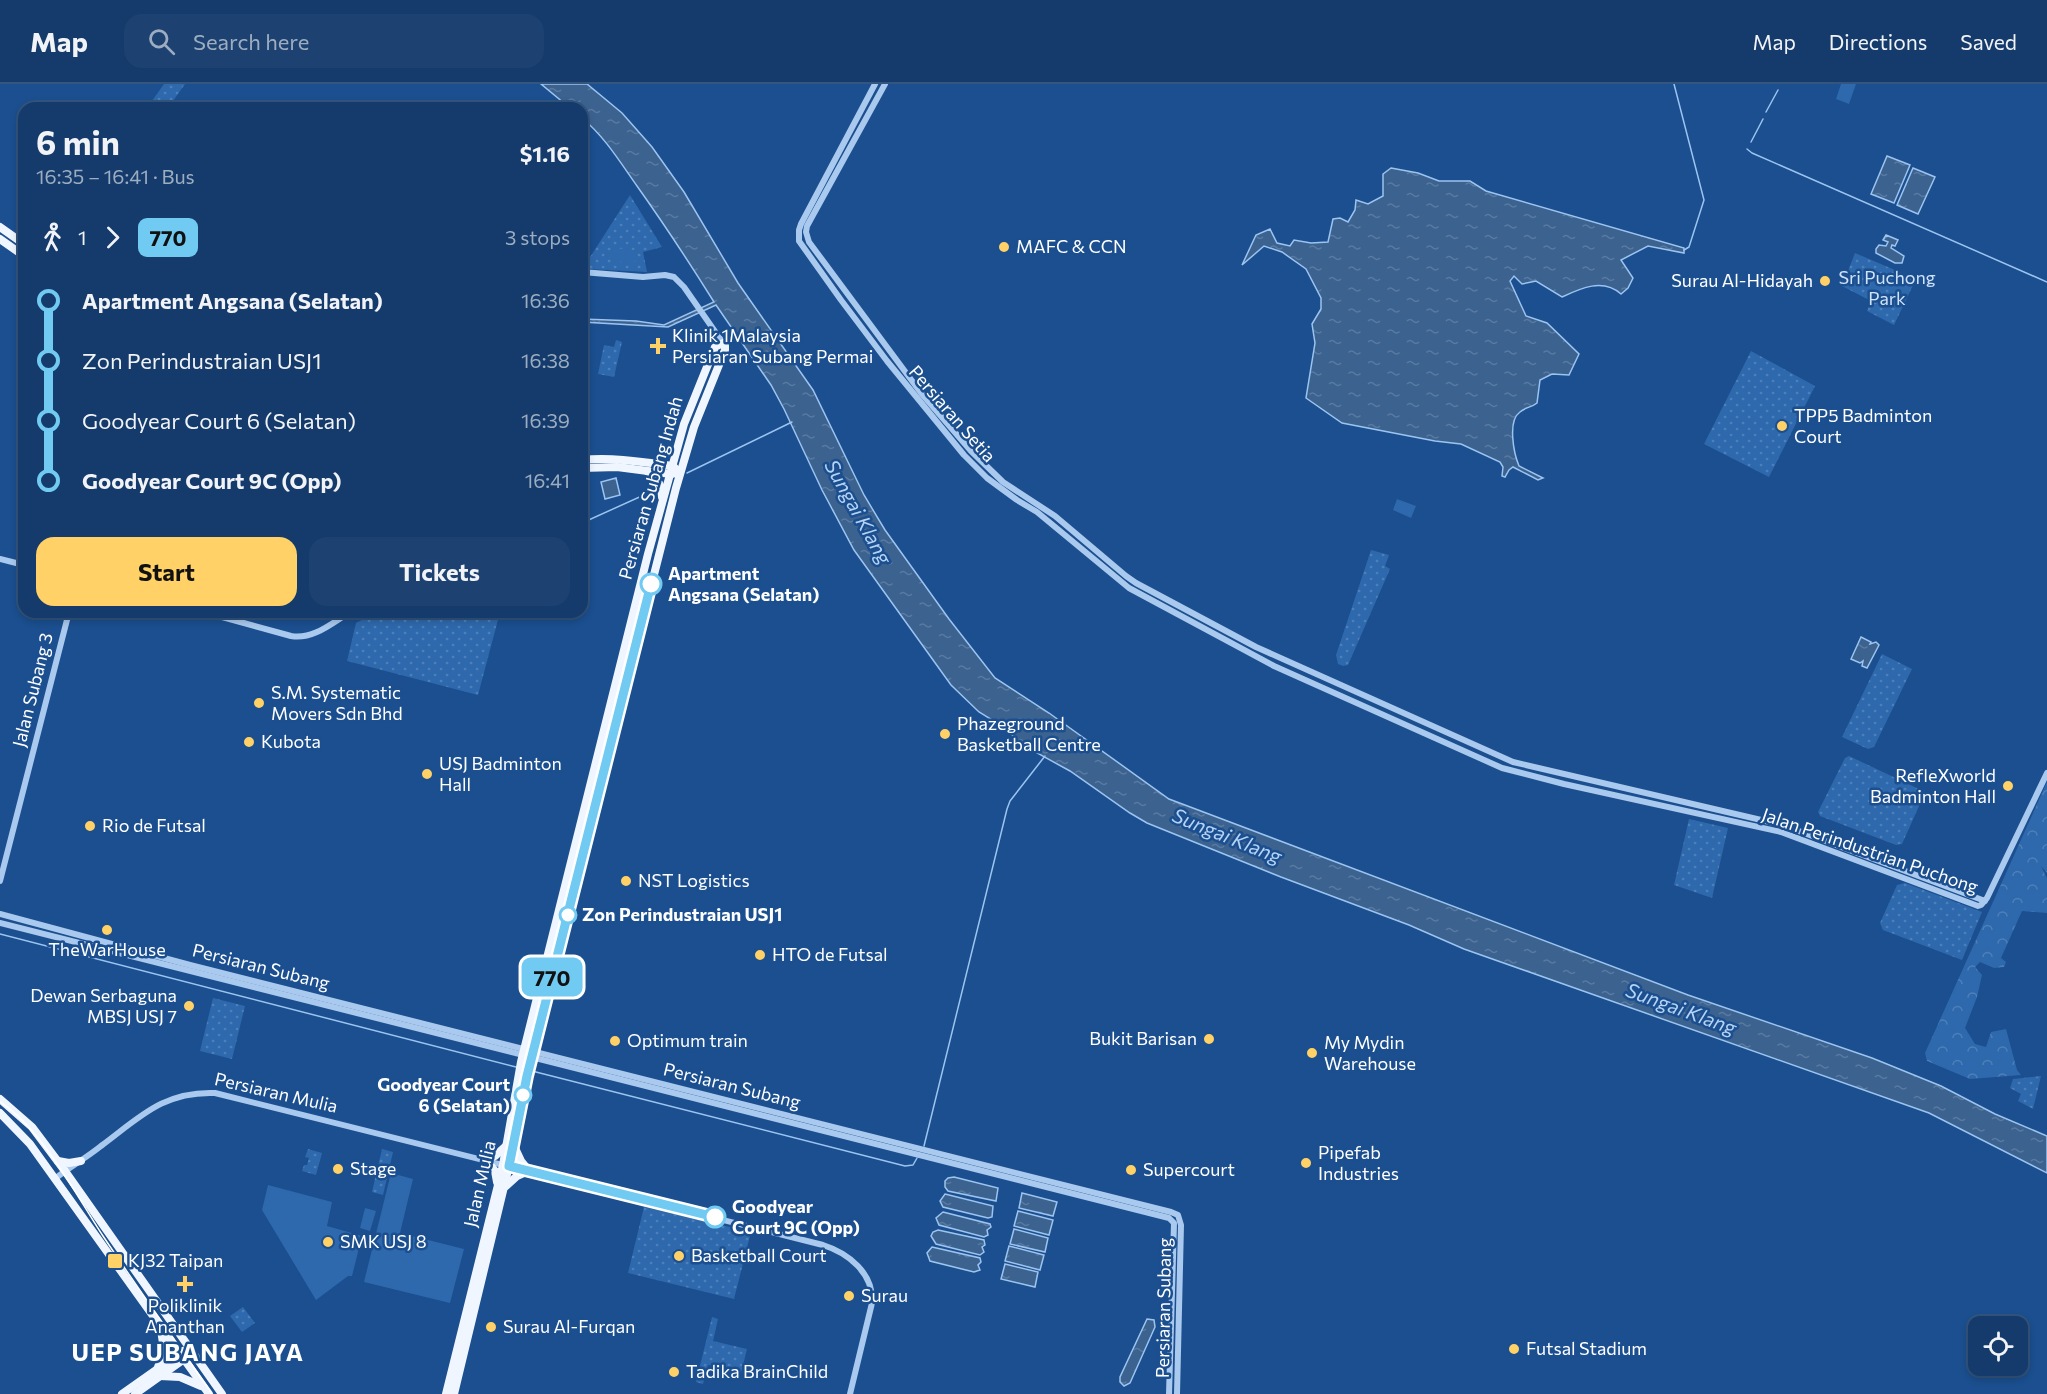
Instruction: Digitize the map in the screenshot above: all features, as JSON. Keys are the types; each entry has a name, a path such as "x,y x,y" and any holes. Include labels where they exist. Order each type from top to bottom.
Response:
{"main road":[{"path":"0,227 18,240"},
{"path":"0,239 18,252"},
{"name":"Persiaran Subang Indah","path":"527,1057 662,503 675,471 694,427 725,350 723,343 715,347 693,400 679,443 675,471 527,1057"},
{"path":"588,468 648,467 666,459 679,443"},
{"path":"588,459 599,458 675,471"},
{"path":"648,467 662,488 662,503"},
{"name":"Jalan Mulia","path":"446,1394 466,1312 501,1188 527,1057"},
{"path":"0,1099 32,1127 222,1394"},
{"path":"0,1113 30,1144 56,1178 206,1391"},
{"path":"454,1394 501,1188 495,1172 485,1160 510,1145 529,1171 517,1176 501,1188"},
{"path":"57,1161 69,1163 81,1161"},
{"path":"71,1180 73,1172 81,1161"},
{"path":"135,1394 158,1373 164,1350 160,1326"},
{"path":"122,1394 191,1350"},
{"path":"158,1373 195,1382 206,1391"}],"street":[{"path":"802,233 801,224 875,84"},
{"path":"802,233 885,84"},
{"name":"Persiaran Setia","path":"802,233 943,421 988,469 1055,516 1136,583 1257,647 1335,682"},
{"name":"Persiaran Setia","path":"802,233 799,241 887,361 948,437 987,478 1037,512 1129,588 1275,666 1332,691"},
{"path":"588,272 643,277 670,275 677,279 723,343"},
{"path":"0,559 18,564"},
{"name":"Jalan Subang 3","path":"0,881 67,618"},
{"path":"226,618 291,636 303,637 340,618"},
{"name":"Jalan Perindustrian Puchong","path":"1335,682 1513,762 1783,825 1985,901"},
{"name":"Jalan Perindustrian Puchong","path":"1332,691 1502,768 1781,832 1977,906 1985,901"},
{"path":"1985,901 2047,773"},
{"name":"Persiaran Subang","path":"0,914 527,1057"},
{"name":"Persiaran Subang","path":"0,923 527,1057 931,1156 1173,1220 1169,1394"},
{"name":"Persiaran Mulia","path":"56,1178 138,1116 160,1103 183,1095 204,1093 225,1095 823,1245 845,1255 862,1271 869,1283 872,1296 850,1394"},
{"name":"Persiaran Subang","path":"931,1156 1178,1215 1181,1225 1177,1394"}],"green space":[{"path":"164,84 185,84 172,102 151,102"},
{"path":"1841,84 1856,84 1849,104 1836,99"},
{"path":"630,195 662,247 643,252 647,272 588,269 588,260"},
{"path":"613,248 635,250 634,263 612,261"},
{"name":"Sri Puchong Park","path":"1855,253 1916,279 1894,325 1867,311 1871,301 1842,286"},
{"path":"616,340 622,342 614,377 598,374 604,345 614,347"},
{"path":"1751,351 1815,386 1769,477 1704,444"},
{"path":"1397,499 1416,506 1411,518 1393,510"},
{"path":"1371,550 1389,555 1385,566 1390,569 1348,665 1343,666 1338,664 1336,655"},
{"path":"366,618 498,618 478,695 347,661 356,623"},
{"path":"1882,654 1912,669 1874,747 1868,749 1842,737"},
{"path":"1849,756 1921,790 1924,795 1902,844 1896,845 1820,816 1818,812 1845,758"},
{"path":"2047,782 2047,873 2041,866 2047,878 2047,913 2022,911 2001,958 2006,962 2004,967 1994,968 1980,962 1975,967 1982,975 1977,997 1965,1028 1975,1044 1986,1047 1991,1032 2006,1029 2017,1070 2021,1075 1970,1079 1927,1061 1925,1053"},
{"path":"1689,819 1728,828 1712,898 1674,885"},
{"path":"1905,883 1982,912 1962,960 1883,930 1880,923 1897,885"},
{"path":"213,998 245,1006 232,1059 200,1051"},
{"path":"2041,1076 2033,1109 2018,1101 2021,1094 2010,1088 2013,1079"},
{"path":"308,1149 322,1153 316,1175 302,1171 309,1158 305,1157"},
{"path":"382,1149 393,1152 383,1195 372,1192"},
{"path":"391,1173 413,1179 400,1233 464,1249 450,1303 364,1282"},
{"path":"268,1185 332,1202 327,1226 362,1236 352,1276 348,1276 316,1300 262,1210"},
{"path":"644,1207 751,1232 734,1299 628,1273"},
{"path":"365,1208 376,1211 370,1231 360,1228"},
{"path":"697,1258 717,1263 714,1275 694,1269"},
{"path":"243,1307 255,1323 242,1332 230,1316"},
{"path":"712,1317 718,1319 713,1341 747,1349 741,1373 708,1365 703,1384 696,1382"}],"water":[{"name":"Sungai Klang","path":"541,84 587,84 622,113 652,147 684,192 738,283 813,390 864,495 885,530 995,678 1049,713 1169,799 1688,995 1872,1058 1941,1086 1995,1114 2047,1136 2047,1173 1929,1113 1464,949 1409,925 1147,823 1070,771 1019,743 1007,729 979,712 951,685 854,550 771,385 716,305 668,327 588,322 588,319 636,321 664,325 714,302 618,159 588,124 588,102 563,102"},
{"path":"1887,156 1910,165 1894,203 1871,194"},
{"path":"1391,168 1418,173 1439,181 1470,181 1486,191 1684,248 1684,253 1648,246 1621,260 1633,278 1628,288 1621,294 1607,286 1592,286 1562,297 1536,281 1522,284 1514,276 1510,281 1526,316 1547,323 1579,354 1569,375 1552,374 1540,380 1537,403 1522,410 1516,416 1513,430 1515,454 1519,466 1543,478 1538,480 1513,467 1505,477 1502,476 1503,467 1500,462 1461,444 1342,423 1306,398 1315,343 1312,324 1321,309 1321,298 1306,269 1282,252 1264,246 1242,265 1256,235 1270,229 1277,243 1290,246 1294,240 1311,243 1328,242 1333,219 1340,218 1348,222 1355,210 1356,200 1368,204 1383,196 1383,174"},
{"path":"1913,168 1935,177 1918,214 1897,205"},
{"path":"1886,235 1898,240 1891,248 1904,256 1902,263 1895,263 1876,253 1879,245 1886,246 1888,242 1883,240"},
{"path":"616,478 620,495 605,499 601,482"},
{"path":"1861,637 1871,642 1870,644 1876,642 1879,645 1867,668 1862,666 1863,661 1860,663 1851,659"},
{"path":"954,1177 998,1188 996,1201 948,1191 945,1181"},
{"path":"1022,1193 1057,1202 1053,1216 1019,1208"},
{"path":"945,1194 993,1206 992,1217 943,1207 940,1201"},
{"path":"1018,1211 1053,1220 1049,1235 1014,1226"},
{"path":"943,1212 990,1224 991,1227 987,1230 988,1235 984,1237 939,1225 936,1218"},
{"path":"1014,1229 1048,1238 1045,1252 1010,1244"},
{"path":"938,1230 984,1240 985,1245 982,1247 984,1252 980,1255 936,1244 931,1236"},
{"path":"1009,1246 1044,1255 1040,1270 1005,1261"},
{"path":"932,1247 980,1258 981,1262 978,1265 980,1270 974,1272 930,1261 927,1253"},
{"path":"1005,1264 1038,1272 1035,1287 1001,1279"},
{"path":"1147,1319 1154,1320 1155,1327 1130,1383 1124,1386 1120,1382 1120,1377"}],"waterway":[{"path":"1674,84 1704,200 1689,247 1684,250"},
{"path":"1766,112 1778,90"},
{"path":"1751,142 1763,119"},
{"path":"1747,149 2047,282"},
{"path":"687,473 792,422"},
{"path":"588,520 655,490"},
{"path":"924,1146 1007,809 1010,801 1045,756"},
{"path":"0,934 516,1067"},
{"path":"532,1071 905,1166 913,1165 917,1158"}],"tram line":[{"path":"0,1102 15,1113 57,1163 116,1256 212,1394"}],"bus line":[{"name":"770","path":"651,584 527,1076 509,1166 715,1217"}],"place":[{"name":"MAFC & CCN","path":"1004,247"},
{"name":"Surau Al-Hidayah","path":"1825,281"},
{"name":"Klinik 1Malaysia Persiaran Subang Permai","path":"658,346"},
{"name":"TPP5 Badminton Court","path":"1782,426"},
{"name":"Apartment Angsana (Selatan)","path":"651,584"},
{"name":"S.M. Systematic Movers Sdn Bhd","path":"259,703"},
{"name":"Phazeground Basketball Centre","path":"945,734"},
{"name":"Kubota","path":"249,742"},
{"name":"USJ Badminton Hall","path":"427,774"},
{"name":"RefleXworld Badminton Hall","path":"2008,786"},
{"name":"Rio de Futsal","path":"90,826"},
{"name":"NST Logistics","path":"626,881"},
{"name":"Zon Perindustraian USJ1","path":"568,915"},
{"name":"TheWarHouse","path":"107,930"},
{"name":"HTO de Futsal","path":"760,955"},
{"name":"Dewan Serbaguna MBSJ USJ 7","path":"189,1006"},
{"name":"Bukit Barisan","path":"1209,1039"},
{"name":"Optimum train","path":"615,1041"},
{"name":"My Mydin Warehouse","path":"1312,1053"},
{"name":"Goodyear Court 6 (Selatan)","path":"523,1095"},
{"name":"Pipefab Industries","path":"1306,1163"},
{"name":"Stage","path":"338,1169"},
{"name":"Supercourt","path":"1131,1170"},
{"name":"Goodyear Court 9C (Opp)","path":"715,1217"},
{"name":"SMK USJ 8","path":"328,1242"},
{"name":"Basketball Court","path":"679,1256"},
{"name":"KJ32 Taipan","path":"115,1261"},
{"name":"Poliklinik Ananthan","path":"185,1284"},
{"name":"Surau","path":"849,1296"},
{"name":"Surau Al-Furqan","path":"491,1327"},
{"name":"Futsal Stadium","path":"1514,1349"},
{"name":"Tadika BrainChild","path":"674,1372"}],"district":[{"name":"UEP SUBANG JAYA","path":"188,1353"}]}
